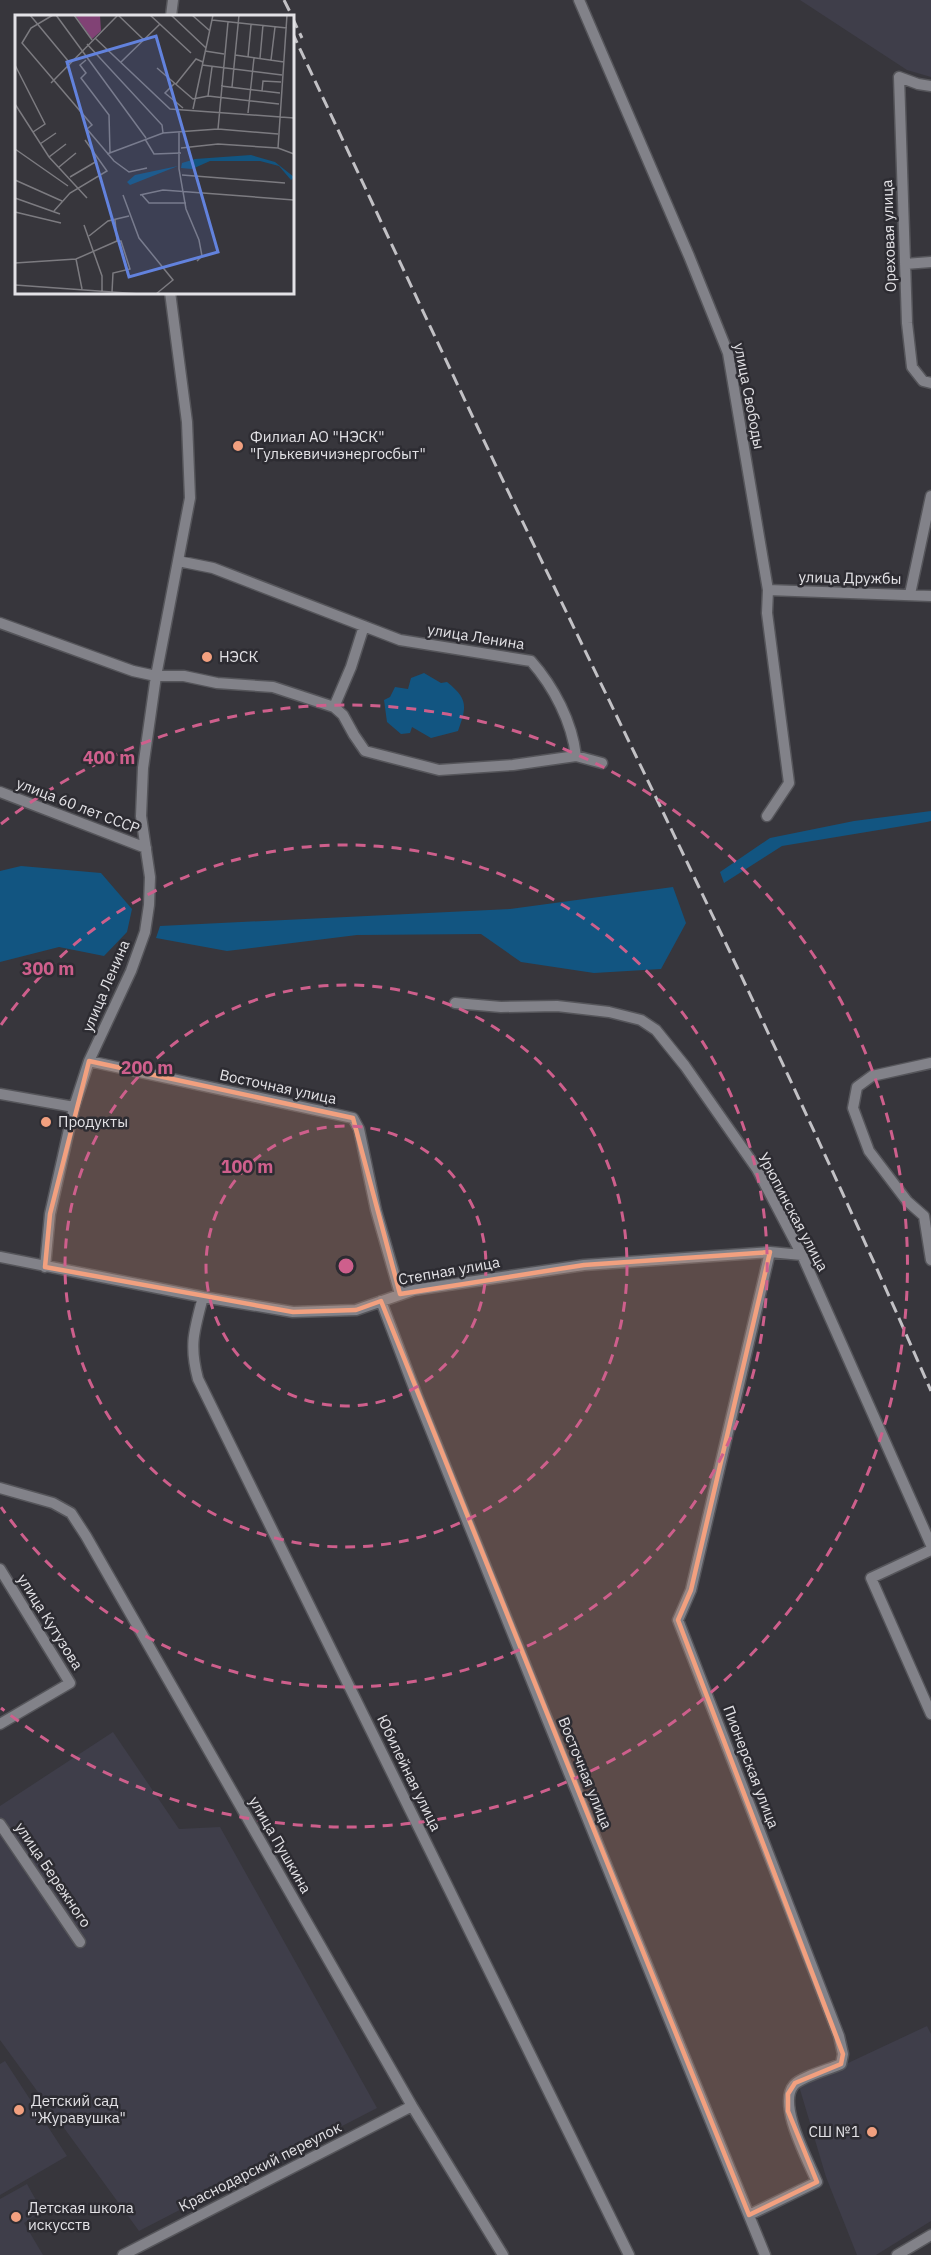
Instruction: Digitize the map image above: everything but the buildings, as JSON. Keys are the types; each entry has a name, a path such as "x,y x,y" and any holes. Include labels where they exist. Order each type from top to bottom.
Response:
{"street":[{"path":"171,15 174,0"},
{"name":"улица Свободы","path":"579,0 728,353 768,590 767,613 789,783 767,816"},
{"name":"Ореховая улица","path":"931,86 899,77 907,323 912,367 923,381 931,383"},
{"path":"905,264 931,262"},
{"name":"улица Ленина","path":"45,1267 50,1215 74,1107 89,1060 131,971 145,932 149,905 150,877 141,816 143,768 156,676 190,498 187,422 170,294"},
{"path":"910,594 931,496"},
{"name":"улица Ленина","path":"178,561 213,568 400,640 531,662 562,707 576,756"},
{"name":"улица Дружбы","path":"768,590 931,596"},
{"path":"0,623 133,671 156,676 184,676 217,683 273,687 334,707 343,715 365,751 439,770 513,765 576,756 602,763"},
{"path":"334,707 351,667 364,626"},
{"name":"улица 60 лет СССР","path":"0,792 146,848"},
{"name":"Урюпинская улица","path":"455,1003 501,1007 557,1006 609,1012 641,1020 656,1030 685,1066 757,1169 802,1256 931,1545"},
{"name":"Восточная улица","path":"89,1060 353,1118 358,1129 376,1210 400,1294"},
{"path":"931,1063 872,1076 857,1088 853,1108 869,1151 907,1201 927,1216 931,1260"},
{"path":"0,1094 74,1107"},
{"name":"Степная улица","path":"0,1257 203,1297 293,1312 356,1310 400,1294 584,1265 770,1252 802,1256"},
{"name":"Пионерская улица","path":"749,2215 817,2182 788,2111 788,2094 795,2083 841,2064 843,2054 839,2036 678,1620 691,1590 770,1252"},
{"name":"Юбилейная улица","path":"203,1297 192,1336 192,1357 198,1379 629,2255"},
{"name":"Восточная улица","path":"381,1301 421,1407 765,2255"},
{"name":"улица Пушкина","path":"0,1488 53,1503 71,1513 411,2106 503,2255"},
{"path":"931,1550 871,1578 931,1714"},
{"name":"улица Кутузова","path":"0,1569 70,1683 0,1724"},
{"name":"улица Бережного","path":"0,1824 80,1942"},
{"name":"Краснодарский переулок","path":"130,2253 411,2106"},
{"path":"897,2255 915,2250 931,2235"}],"highlighted area":[{"path":"89,1061 353,1118 400,1294 584,1265 770,1252 691,1590 678,1620 843,2054 841,2064 795,2083 788,2094 788,2111 817,2182 749,2215 381,1301 356,1310 293,1312 45,1267 50,1214"}],"shaded area":[{"path":"800,0 931,0 931,77 907,70"},
{"path":"113,1732 179,1829 220,1827 377,2108 139,2231 0,2040 0,1806"},
{"name":"СШ №1","path":"927,2026 931,2034 931,2221 876,2255 857,2255 826,2177 799,2086"},
{"name":"Детский сад \"Журавушка\"","path":"5,2061 67,2156 0,2195 0,2064"},
{"name":"Детская школа искусств","path":"27,2184 42,2211 24,2223 43,2255 0,2255 0,2199"}],"water":[{"path":"424,673 441,683 447,682 462,698 464,709 458,731 431,738 412,727 410,733 401,734 387,722 384,700 390,697 395,687 408,689 411,678"},
{"path":"931,811 931,821 927,822 782,846 724,883 720,872 770,838 854,821"},
{"path":"21,866 101,873 132,909 127,932 104,956 59,947 0,962 0,871"},
{"path":"673,887 686,923 661,969 594,973 521,962 481,934 357,935 227,951 156,938 160,926 510,909"}],"railway":[{"path":"284,0 292,15"},
{"path":"294,21 302,38"},
{"path":"294,36 780,1058 931,1391"}],"place":[{"name":"Филиал АО \"НЭСК\" \"Гулькевичиэнергосбыт\"","path":"238,446"},
{"name":"НЭСК","path":"207,657"},
{"name":"Продукты","path":"46,1122"},
{"name":"Детский сад \"Журавушка\"","path":"19,2110"},
{"name":"СШ №1","path":"872,2132"},
{"name":"Детская школа искусств","path":"16,2217"}]}
